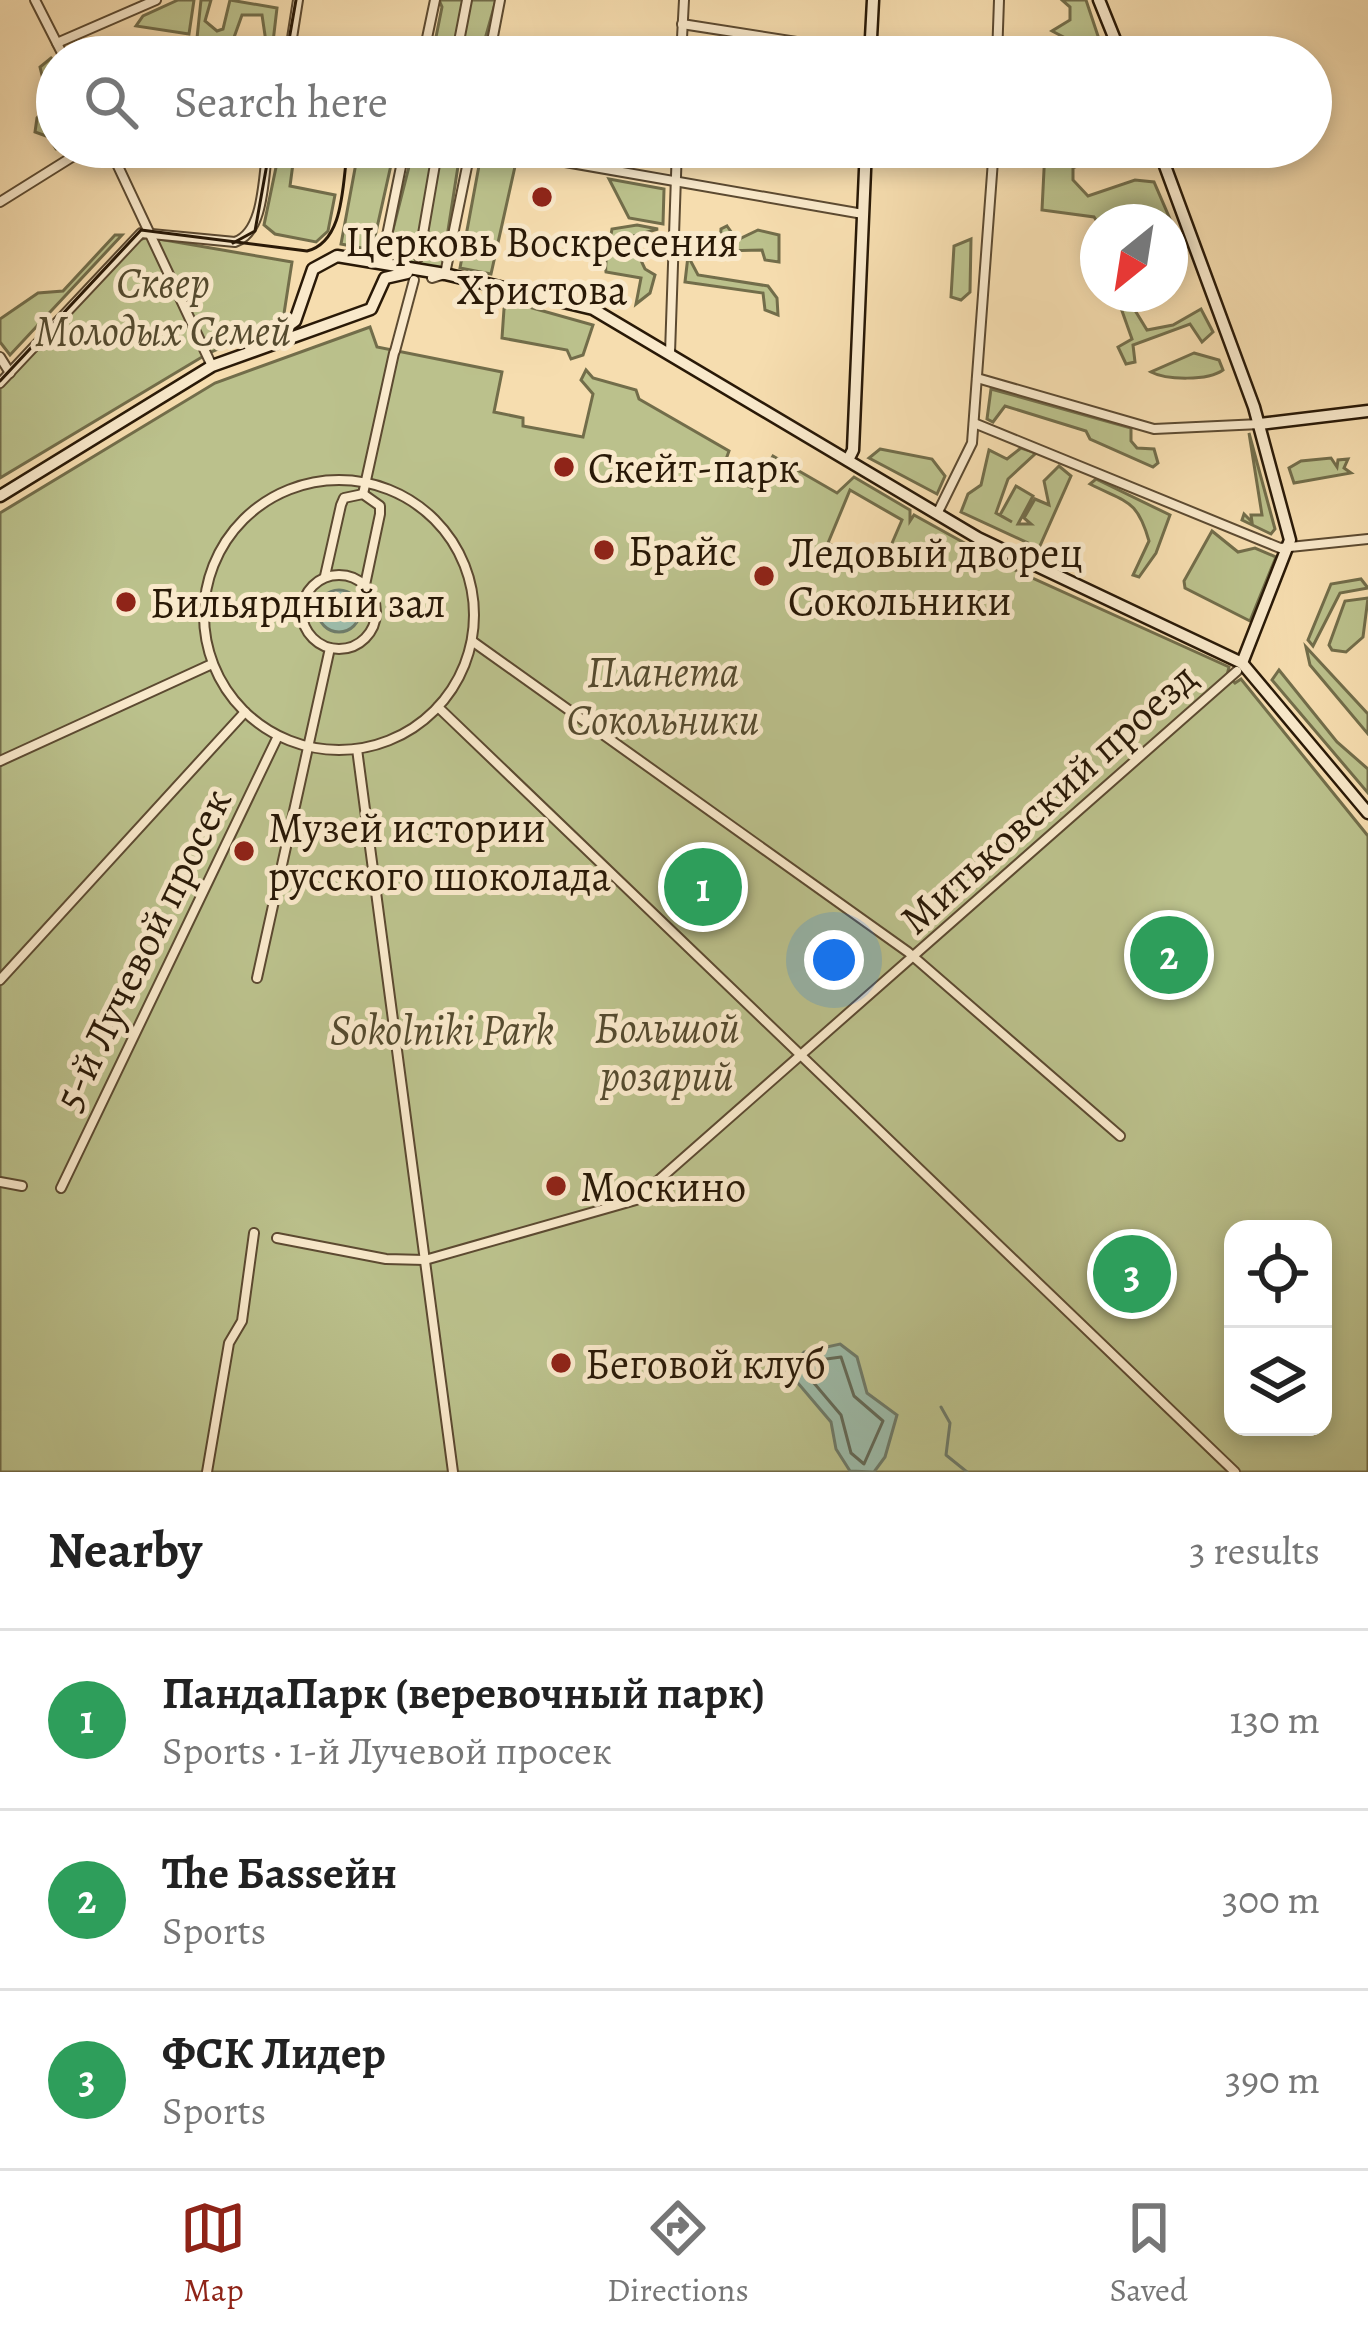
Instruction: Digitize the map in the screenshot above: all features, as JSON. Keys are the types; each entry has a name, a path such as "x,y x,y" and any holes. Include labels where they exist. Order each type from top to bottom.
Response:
{"main road":[{"path":"871,36 873,0"},
{"path":"1100,0 1114,36"},
{"path":"848,460 853,450 865,168"},
{"path":"1166,168 1259,424 1290,550 1239,667"},
{"path":"365,311 377,273 375,256"},
{"path":"264,343 295,321 313,269 329,258 375,256 466,281"},
{"path":"0,496 212,366 264,343 365,311 375,305 387,276 466,281 586,306 937,515 1239,667 1368,813"},
{"path":"305,287 309,314 336,320"},
{"path":"1259,424 1368,411"}],"street":[{"path":"35,0 52,36"},
{"path":"74,36 156,0"},
{"path":"292,36 298,0"},
{"path":"427,36 435,0"},
{"path":"460,36 467,0"},
{"path":"493,36 500,0"},
{"path":"681,36 684,0"},
{"path":"999,36 1000,0"},
{"path":"682,24 755,36"},
{"path":"0,202 54,168"},
{"path":"119,168 212,366"},
{"path":"148,230 235,242 254,226 264,168"},
{"path":"375,256 399,168"},
{"path":"419,257 434,168"},
{"path":"432,278 446,274 470,168"},
{"path":"599,168 863,214"},
{"path":"670,355 676,168"},
{"path":"937,515 971,448 992,168"},
{"path":"0,383 148,230"},
{"path":"364,494 414,277"},
{"path":"0,357 10,373"},
{"path":"977,378 1154,429 1259,424"},
{"path":"974,423 1290,550 1368,539"},
{"path":"332,480 366,482 414,502 452,541 471,587 472,641 460,676 438,707 398,737 357,749 308,747 278,736 245,712 212,664 203,605 212,566 231,532 262,503 296,487 332,480"},
{"path":"325,577 344,498 364,494 380,506 365,585"},
{"path":"346,575 365,585 376,607 373,629 352,647 330,648 313,638 302,611 308,591 325,577 346,575"},
{"path":"472,641 915,957 1120,1136"},
{"path":"257,978 330,648"},
{"path":"0,761 212,664"},
{"name":"Митьковский проезд","path":"277,1238 425,1260 636,1200 1239,667"},
{"path":"438,707 1234,1472"},
{"path":"0,980 245,712"},
{"name":"5-й Лучевой просек","path":"61,1188 278,736"},
{"path":"357,749 452,1472"},
{"path":"0,1182 22,1186"},
{"path":"207,1472 229,1343 242,1321 254,1233"}],"green space":[{"path":"178,0 194,0 189,34 136,26 143,16"},
{"path":"201,0 211,0 205,21 217,31 223,29 230,0 277,8 274,36 265,36 262,15 242,15 234,36 197,36"},
{"path":"439,0 496,0 486,36 436,36"},
{"path":"1062,0 1086,0 1098,36 1061,36 1052,31 1070,20 1070,7"},
{"path":"276,168 292,168 290,186 335,195 328,231 316,242 275,234 264,225"},
{"path":"355,168 390,168 372,250 341,244"},
{"path":"409,168 458,168 442,269 386,257"},
{"path":"479,168 515,168 491,274 460,268"},
{"path":"1044,168 1073,168 1073,180 1088,196 1135,180 1154,182 1164,204 1080,204 1080,215 1042,210"},
{"path":"609,179 664,189 663,224 629,218"},
{"path":"637,225 658,229 630,237 645,269 655,275 650,293 636,304 641,278 606,272 606,267 612,229"},
{"path":"727,226 737,240 758,230 779,235 779,262 765,260 762,250 720,251 721,229"},
{"path":"115,235 122,235 10,355 0,342 0,319 38,293 63,291"},
{"name":"Сквер Молодых Семей","path":"147,237 292,262 283,320 207,354 0,478 0,388 134,242"},
{"path":"971,239 970,292 961,300 951,297 954,246"},
{"path":"688,256 698,275 768,286 777,298 778,315 765,310 763,293 685,282"},
{"path":"511,302 593,325 583,355 571,359 567,350 502,338 504,309"},
{"path":"1201,309 1213,332 1202,342 1190,324 1133,345 1135,362 1126,364 1118,347 1132,339 1122,312 1136,312 1147,330 1173,325"},
{"name":"Sokolniki Park","path":"370,327 377,347 502,372 494,412 523,418 523,426 583,437 593,394 581,380 586,370 593,378 636,390 639,399 729,451 725,462 748,476 745,484 754,489 773,456 837,493 854,477 910,510 910,521 914,515 1006,566 1229,667 1227,675 1235,683 1241,679 1368,836 1368,1472 0,1472 0,513 215,383","holes":["850,490 902,520 883,564 872,558 867,565 828,543"]},
{"path":"1194,353 1219,360 1223,370 1187,378 1151,372"},
{"path":"991,389 1131,428 1131,441 1137,448 1154,449 1158,463 1153,467 1090,439 1086,431 1005,406 993,422 987,419"},
{"path":"1249,433 1275,529 1271,534 1242,520 1244,514 1252,522 1251,515 1262,515"},
{"path":"1021,448 1036,453 1008,479 996,513 1012,522 1000,515 1016,486 1033,496 1018,524 1031,524 1024,518 1035,499 1049,505 1044,481 1059,466 1071,476 1039,548 961,512 968,494 981,485 989,450 1007,459"},
{"path":"880,449 932,459 945,476 937,494 869,458"},
{"path":"1331,458 1337,467 1338,460 1348,459 1344,468 1351,473 1294,483 1289,468 1301,461"},
{"path":"1096,479 1170,515 1156,553 1139,577 1133,575 1149,541 1145,527 1129,504 1090,484"},
{"path":"1212,531 1238,552 1255,548 1276,557 1250,621 1185,588 1184,581"},
{"path":"1361,579 1368,588 1340,593 1313,646 1308,640 1331,584"},
{"path":"1368,598 1363,637 1346,652 1332,650 1329,645 1345,601"},
{"path":"1306,647 1368,714 1368,734 1310,665"},
{"path":"1279,670 1337,742 1368,769 1368,793 1272,680"}],"water":[{"path":"339,590 354,596 360,611 354,626 339,632 324,626 318,611 324,596"},
{"path":"840,1344 857,1357 867,1393 897,1415 885,1457 874,1472 850,1471 836,1449 831,1422 797,1382 797,1360 804,1352"}],"waterway":[{"path":"941,1407 950,1423 946,1455 967,1472"}],"tram line":[{"path":"290,36 296,0"},
{"path":"233,243 255,231 266,168"},
{"path":"0,381 141,230 307,251 320,245 336,222 345,168"}],"place":[{"name":"Церковь Воскресения Христова","path":"542,197"},
{"name":"Скейт-парк","path":"564,467"},
{"name":"Брайс","path":"604,550"},
{"name":"Ледовый дворец Сокольники","path":"764,576"},
{"name":"Бильярдный зал","path":"126,602"},
{"name":"Музей истории русского шоколада","path":"244,851"},
{"name":"ПандаПарк (веревочный парк)","path":"703,887"},
{"name":"The Баssейн","path":"1169,955"},
{"name":"Москино","path":"556,1186"},
{"name":"ФСК Лидер","path":"1132,1274"},
{"name":"Беговой клуб","path":"561,1363"}],"park label":[{"name":"Планета Сокольники","path":"663,695"},
{"name":"Большой розарий","path":"667,1051"}]}
